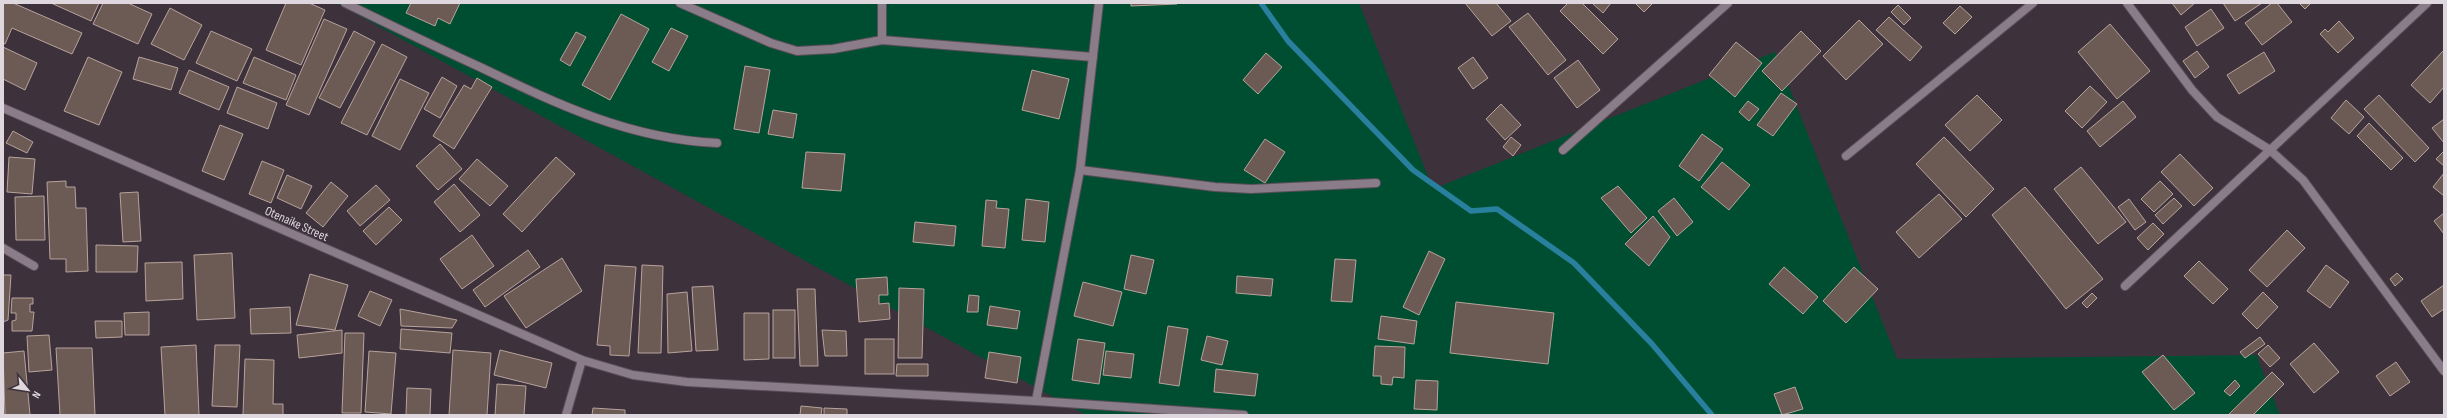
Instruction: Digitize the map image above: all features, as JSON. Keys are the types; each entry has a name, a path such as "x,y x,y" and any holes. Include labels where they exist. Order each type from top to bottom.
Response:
{"street":[{"path":"345,3 564,107 640,133 687,142 717,144"},
{"path":"680,3 771,43 796,51 833,48 882,40 1093,57"},
{"path":"882,3 882,40"},
{"path":"1036,401 1080,170 1099,3"},
{"path":"1563,150 1728,3"},
{"path":"1846,156 2033,3"},
{"path":"2127,3 2192,90 2217,117 2270,150 2303,180 2444,371"},
{"path":"2125,286 2427,3"},
{"name":"Otenaike Street","path":"3,108 582,360 633,375 687,382 1036,401 1244,415"},
{"path":"1080,170 1215,187 1251,189 1376,183"},
{"path":"3,248 34,266"},
{"path":"566,415 582,360"}],"green space":[{"path":"336,3 1359,3 1433,189 1775,52 1897,359 2260,355 2257,357 2279,413 2285,415 1086,415"}],"building":[{"path":"3,3 13,3 82,33 72,54 12,28 5,44 3,43"},
{"path":"51,3 99,3 91,21"},
{"path":"103,3 128,3 152,14 138,44 93,24"},
{"path":"286,3 309,3 325,10 301,65 266,50"},
{"path":"411,3 460,3 450,24 438,18 435,26 406,13"},
{"path":"1131,3 1177,3 1177,4 1131,6"},
{"path":"1465,3 1496,3 1511,21 1492,36"},
{"path":"1568,3 1582,3 1618,39 1603,54 1560,11"},
{"path":"1592,3 1611,3 1603,13"},
{"path":"1635,3 1653,3 1644,12"},
{"path":"2172,3 2195,3 2181,15"},
{"path":"2223,3 2262,3 2235,21"},
{"path":"2272,3 2277,3 2292,22 2262,45 2245,23"},
{"path":"2299,3 2311,3 2305,9"},
{"path":"1898,5 1911,18 1904,25 1891,12"},
{"path":"1960,6 1972,17 1955,34 1943,23"},
{"path":"170,8 202,25 184,60 151,44"},
{"path":"2211,9 2224,28 2197,46 2185,27"},
{"path":"1528,13 1566,60 1548,75 1509,27"},
{"path":"621,14 649,29 610,100 582,85"},
{"path":"1889,17 1922,47 1910,61 1876,30"},
{"path":"324,19 347,29 309,115 286,105"},
{"path":"1859,20 1883,44 1846,80 1823,56"},
{"path":"2339,21 2354,38 2338,53 2320,34 2325,29 2328,32"},
{"path":"2110,24 2150,71 2117,99 2078,52"},
{"path":"671,28 688,36 669,71 652,62"},
{"path":"211,31 252,49 237,81 196,63"},
{"path":"354,31 375,42 340,108 319,98"},
{"path":"1801,31 1821,51 1782,91 1762,71"},
{"path":"576,32 586,37 570,66 560,60"},
{"path":"1736,42 1762,63 1735,97 1709,75"},
{"path":"382,44 407,57 367,135 341,123"},
{"path":"3,47 37,63 25,90 3,79"},
{"path":"2444,50 2444,87 2430,103 2411,85"},
{"path":"2197,51 2209,67 2195,78 2183,61"},
{"path":"2264,52 2275,71 2239,94 2227,75"},
{"path":"1266,53 1282,67 1258,94 1243,80"},
{"path":"88,57 122,72 99,125 64,111"},
{"path":"139,57 178,68 171,90 133,79"},
{"path":"254,57 296,75 286,100 243,83"},
{"path":"1473,57 1488,78 1473,89 1458,68"},
{"path":"1578,60 1600,90 1577,108 1554,78"},
{"path":"745,66 770,70 759,133 734,129"},
{"path":"189,70 229,87 219,110 179,93"},
{"path":"1032,70 1069,79 1059,119 1022,110"},
{"path":"442,77 457,86 440,118 424,109"},
{"path":"477,78 492,87 454,149 433,136 464,85 471,89"},
{"path":"400,79 429,93 400,150 372,136"},
{"path":"2090,86 2107,102 2082,128 2065,111"},
{"path":"237,87 277,103 268,129 227,113"},
{"path":"1781,93 1797,104 1773,136 1757,125"},
{"path":"1977,95 2002,120 1970,151 1945,125"},
{"path":"2379,95 2429,148 2415,162 2364,109"},
{"path":"2346,100 2364,117 2349,134 2331,118"},
{"path":"1748,101 1759,109 1749,121 1739,112"},
{"path":"2123,101 2136,117 2100,147 2087,131"},
{"path":"1501,104 1521,125 1505,140 1486,119"},
{"path":"773,110 797,114 793,138 768,134"},
{"path":"2444,119 2444,143 2432,128"},
{"path":"2369,123 2403,158 2391,170 2357,136"},
{"path":"220,125 243,134 224,180 202,171"},
{"path":"13,131 33,142 27,153 6,143"},
{"path":"1702,134 1723,149 1699,181 1679,166"},
{"path":"1511,137 1521,145 1513,156 1503,147"},
{"path":"1944,137 1994,189 1966,217 1916,164"},
{"path":"1265,139 1285,152 1265,183 1244,170"},
{"path":"440,144 462,169 438,190 416,166"},
{"path":"2444,151 2444,166 2436,159"},
{"path":"806,152 845,154 841,191 802,188"},
{"path":"2180,154 2213,188 2194,206 2161,172"},
{"path":"9,157 35,159 32,194 7,192"},
{"path":"556,157 575,174 522,232 503,214"},
{"path":"477,159 508,186 490,206 459,179"},
{"path":"262,161 284,170 271,203 249,194"},
{"path":"1722,162 1750,185 1729,210 1701,187"},
{"path":"2081,167 2126,222 2098,244 2054,189"},
{"path":"2444,173 2444,196 2433,187"},
{"path":"287,175 312,186 301,209 277,198"},
{"path":"66,181 66,187 75,187 76,208 86,208 88,271 66,272 66,259 50,259 47,182"},
{"path":"2160,181 2173,194 2154,212 2141,199"},
{"path":"331,182 348,196 323,227 306,213"},
{"path":"454,184 480,215 460,232 434,202"},
{"path":"376,185 390,200 360,226 347,211"},
{"path":"1618,186 1647,218 1631,233 1601,198"},
{"path":"2025,187 2103,279 2066,309 1992,215"},
{"path":"138,192 141,241 123,242 120,193"},
{"path":"1939,194 1962,219 1919,258 1896,232"},
{"path":"44,196 45,240 16,240 15,197"},
{"path":"1674,198 1693,222 1677,236 1658,211"},
{"path":"2174,198 2182,206 2163,224 2155,215"},
{"path":"1026,199 1049,202 1045,242 1022,240"},
{"path":"2129,199 2146,222 2135,230 2118,207"},
{"path":"986,200 997,201 996,208 1009,209 1005,248 982,246"},
{"path":"389,207 402,220 376,245 363,231"},
{"path":"2444,213 2444,234 2434,221"},
{"path":"1653,216 1670,237 1649,266 1625,244"},
{"path":"915,222 956,226 954,246 913,242"},
{"path":"2153,223 2164,234 2148,250 2137,238"},
{"path":"2287,230 2305,248 2267,287 2249,270"},
{"path":"472,235 494,266 462,289 440,259"},
{"path":"96,245 138,246 137,272 96,272"},
{"path":"528,250 540,267 485,307 473,290"},
{"path":"1429,251 1445,259 1419,315 1403,307"},
{"path":"232,253 235,318 197,320 194,255"},
{"path":"1131,255 1154,260 1146,294 1124,289"},
{"path":"562,258 582,291 526,328 504,296"},
{"path":"1335,259 1356,260 1352,302 1331,301"},
{"path":"2199,261 2228,289 2213,304 2184,276"},
{"path":"182,262 183,299 146,301 145,263"},
{"path":"605,265 636,267 629,356 610,355 610,346 597,345"},
{"path":"642,265 663,266 661,353 638,353"},
{"path":"2326,265 2349,282 2330,308 2307,291"},
{"path":"1784,267 1818,297 1803,314 1769,284"},
{"path":"1854,267 1878,289 1846,323 1823,301"},
{"path":"2397,273 2403,279 2395,286 2390,279"},
{"path":"310,274 348,285 335,330 296,325"},
{"path":"3,275 11,275 8,320 3,322"},
{"path":"1237,276 1273,279 1271,296 1236,293"},
{"path":"887,277 888,295 879,295 879,304 889,303 890,319 859,322 856,279"},
{"path":"1083,282 1122,292 1113,326 1074,316"},
{"path":"2444,285 2444,309 2432,317 2421,301"},
{"path":"713,286 718,350 696,351 692,287"},
{"path":"899,288 924,289 922,358 898,358"},
{"path":"797,289 815,289 818,366 800,366"},
{"path":"370,291 392,300 380,326 358,316"},
{"path":"687,292 692,351 668,353 667,294"},
{"path":"2263,292 2278,307 2257,329 2242,314"},
{"path":"2092,293 2097,298 2087,308 2082,303"},
{"path":"969,295 979,296 978,312 967,312"},
{"path":"12,298 33,298 33,304 30,304 30,312 34,312 32,331 12,331 12,321 16,320 16,313 11,313"},
{"path":"1456,302 1554,313 1548,364 1450,353"},
{"path":"990,306 1020,311 1017,329 987,325"},
{"path":"290,307 291,333 251,334 250,309"},
{"path":"400,309 457,320 452,328 401,326"},
{"path":"773,310 795,310 795,358 773,358"},
{"path":"149,312 149,335 125,335 124,313"},
{"path":"744,313 769,313 769,359 744,360"},
{"path":"1381,316 1417,321 1414,344 1378,339"},
{"path":"95,321 122,321 122,337 96,338"},
{"path":"1168,326 1188,329 1179,386 1159,383"},
{"path":"401,329 452,333 450,353 400,349"},
{"path":"342,330 342,353 299,358 297,335"},
{"path":"822,330 846,331 847,356 825,356"},
{"path":"345,333 364,333 361,413 342,413"},
{"path":"49,335 52,370 29,372 27,336"},
{"path":"1207,336 1228,341 1222,365 1201,360"},
{"path":"2260,337 2265,344 2245,358 2240,352"},
{"path":"865,339 894,339 894,374 865,374"},
{"path":"1078,339 1105,343 1099,384 1072,380"},
{"path":"2314,343 2339,372 2314,393 2290,364"},
{"path":"196,345 199,415 165,415 161,347"},
{"path":"215,345 240,345 237,407 212,406"},
{"path":"2268,345 2280,358 2270,367 2258,354"},
{"path":"1375,346 1405,347 1404,378 1393,377 1392,385 1381,384 1381,376 1373,376"},
{"path":"56,348 92,348 95,415 60,415"},
{"path":"453,350 491,353 487,415 449,415"},
{"path":"500,350 552,363 546,388 494,375"},
{"path":"24,351 30,415 5,415 3,353"},
{"path":"369,351 396,353 391,414 365,412"},
{"path":"1106,351 1134,354 1131,378 1103,375"},
{"path":"989,352 1021,357 1017,383 985,378"},
{"path":"2163,355 2195,393 2174,410 2142,372"},
{"path":"245,359 274,360 273,404 283,404 283,415 243,415"},
{"path":"2396,362 2410,382 2390,396 2376,376"},
{"path":"897,364 928,364 928,376 896,376"},
{"path":"1216,369 1258,374 1255,396 1214,392"},
{"path":"2272,372 2284,384 2253,415 2228,415"},
{"path":"1416,380 1438,381 1437,410 1414,409"},
{"path":"2235,380 2240,386 2230,396 2224,391"},
{"path":"497,384 526,386 524,415 495,415"},
{"path":"1795,387 1803,409 1782,415 1774,394"},
{"path":"407,388 431,389 430,415 406,415"},
{"path":"801,406 822,408 821,415 800,415"},
{"path":"593,408 625,410 625,415 592,415"},
{"path":"824,408 847,409 847,415 824,415"}],"waterway":[{"path":"1261,3 1288,41 1413,170 1471,211 1497,209 1574,263 1652,344 1712,415"}]}
